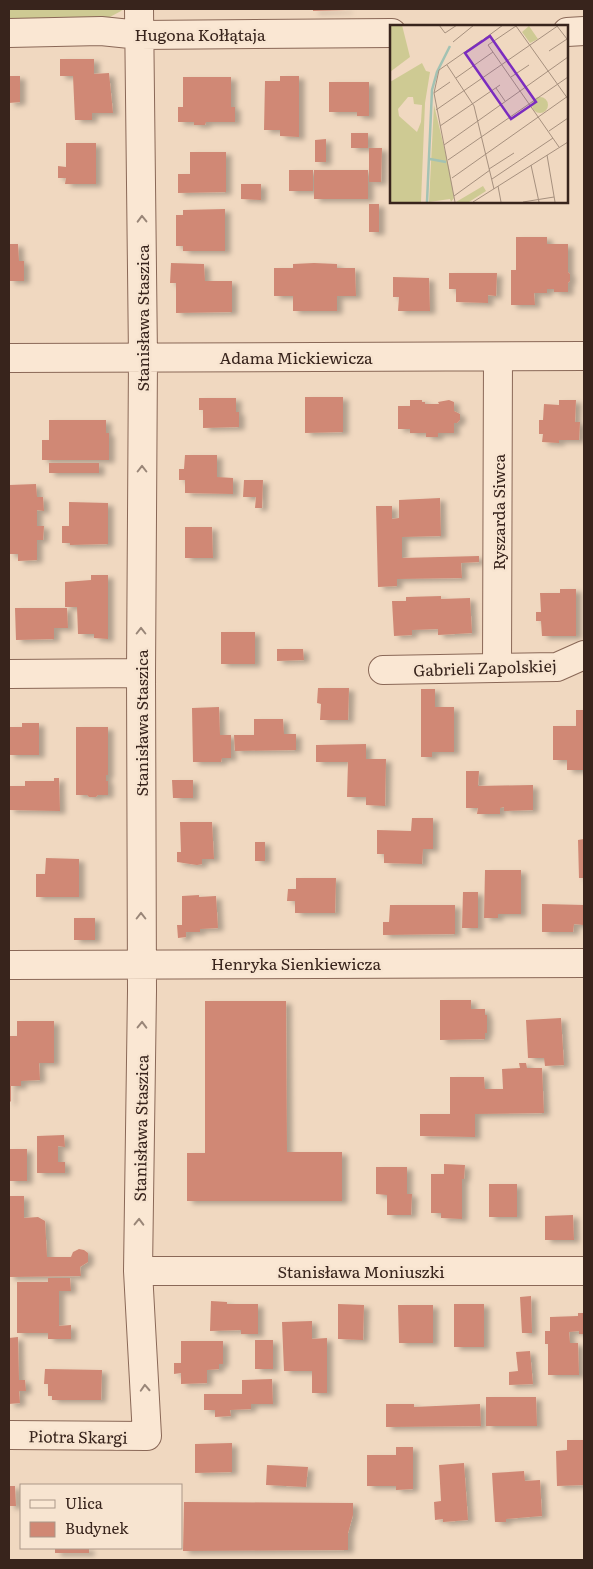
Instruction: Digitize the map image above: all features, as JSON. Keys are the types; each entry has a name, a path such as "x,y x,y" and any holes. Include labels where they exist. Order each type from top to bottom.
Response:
{"street":[{"name":"Hugona Kołłątaja","path":"9,33 101,31 140,22 390,33"},
{"name":"Stanisława Staszica","path":"140,22 143,357 142,965 138,1271 147,1436"},
{"path":"568,32 584,31"},
{"name":"Adama Mickiewicza","path":"9,358 584,356"},
{"name":"Ryszarda Siwca","path":"497,668 498,357"},
{"name":"Gabrieli Zapolskiej","path":"383,670 557,667 584,655"},
{"path":"9,674 141,673"},
{"name":"Henryka Sienkiewicza","path":"9,965 584,963"},
{"name":"Stanisława Moniuszki","path":"138,1271 584,1271"},
{"name":"Piotra Skargi","path":"9,1435 147,1436"}],"shaded area":[{"path":"9,9 123,9 108,18 9,20"}],"building":[{"path":"313,9 347,9 347,10 313,11"},
{"path":"60,59 94,59 94,74 109,73 113,113 92,113 92,120 75,120 73,76 60,76"},
{"path":"9,76 20,76 20,102 9,103"},
{"path":"280,76 299,76 299,137 280,136 280,130 264,130 265,81 280,81"},
{"path":"183,77 231,77 231,107 235,107 235,122 206,122 205,125 194,125 194,122 178,122 178,107 183,107"},
{"path":"329,82 369,82 369,116 357,116 357,112 329,112"},
{"path":"390,83 390,117 389,117"},
{"path":"351,133 368,133 368,148 351,148"},
{"path":"326,139 326,162 315,162 315,140"},
{"path":"66,143 96,143 96,184 65,184 66,178 58,178 58,166 66,167"},
{"path":"369,148 382,148 381,182 369,182"},
{"path":"190,152 226,152 226,192 178,193 178,174 190,174"},
{"path":"289,170 313,170 313,191 289,191"},
{"path":"314,170 368,170 368,199 314,199"},
{"path":"241,184 261,184 261,200 241,199"},
{"path":"369,204 379,204 379,232 369,232"},
{"path":"225,209 225,251 183,251 183,246 176,246 176,215 183,215 183,210"},
{"path":"516,237 547,237 547,244 568,244 568,272 570,274 570,281 568,283 568,292 554,292 554,289 547,289 547,293 534,293 535,305 511,305 511,270 516,270"},
{"path":"9,244 18,244 19,261 24,261 24,281 9,281"},
{"path":"171,263 204,264 205,281 232,281 232,312 176,313 176,283 170,283"},
{"path":"293,264 337,264 337,268 355,268 356,296 337,296 337,311 293,311 293,296 274,296 274,268 293,268"},
{"path":"449,273 497,273 496,296 488,295 488,303 456,302 456,289 449,289"},
{"path":"393,277 429,278 430,311 398,311 399,297 393,297"},
{"path":"305,397 343,397 343,432 305,433"},
{"path":"199,398 236,398 236,412 239,412 239,427 203,428 203,410 199,410"},
{"path":"410,400 422,400 425,404 439,404 438,402 449,400 454,402 454,411 460,414 460,420 454,423 454,433 438,433 438,437 426,437 426,433 410,433 410,429 398,429 398,406 410,406"},
{"path":"559,400 576,400 575,422 580,422 579,440 559,440 559,443 542,442 543,434 539,434 539,420 543,420 544,404 559,405"},
{"path":"49,420 106,420 106,433 109,433 109,460 42,460 42,440 49,440"},
{"path":"185,455 217,455 217,477 233,478 233,494 185,493 185,480 179,480 179,469 184,469"},
{"path":"49,463 99,463 99,473 49,473"},
{"path":"244,480 263,480 262,508 255,508 256,497 243,497"},
{"path":"36,484 37,497 43,497 44,511 37,510 37,526 44,526 43,540 37,540 37,560 18,561 18,554 9,554 9,485"},
{"path":"440,498 441,536 402,537 402,558 479,556 479,562 461,563 462,578 397,579 397,586 378,587 376,506 392,506 392,519 399,518 399,500"},
{"path":"69,502 108,503 108,544 70,545 70,543 62,543 62,526 69,526"},
{"path":"185,527 212,527 213,558 185,558"},
{"path":"91,575 108,575 108,639 94,638 94,634 78,634 77,607 65,607 65,582 91,580"},
{"path":"560,589 576,589 576,636 542,636 541,621 536,621 536,612 541,612 540,593 560,593"},
{"path":"441,596 441,599 470,598 472,633 438,635 438,629 412,630 412,635 394,636 392,601 406,601 406,597"},
{"path":"15,608 67,608 68,628 54,628 54,639 16,640"},
{"path":"221,632 255,632 255,664 221,664"},
{"path":"277,649 303,649 304,660 277,661"},
{"path":"318,688 349,688 348,720 320,720 321,704 317,703"},
{"path":"421,689 435,689 435,707 454,707 454,752 432,752 432,757 421,757"},
{"path":"219,707 220,735 231,735 231,758 222,758 221,762 193,762 192,708"},
{"path":"576,710 584,710 584,770 567,770 567,760 553,760 553,726 576,726"},
{"path":"254,719 283,719 284,734 296,734 296,750 235,751 234,735 254,735"},
{"path":"22,723 39,723 39,755 9,755 9,727 22,727"},
{"path":"76,727 108,727 108,775 106,775 106,781 108,781 108,795 89,797 87,795 76,795"},
{"path":"366,744 366,759 386,759 385,806 366,805 366,797 347,797 348,762 316,762 316,745"},
{"path":"466,771 479,771 478,786 533,785 533,810 504,811 504,807 500,808 500,814 477,814 478,808 466,808"},
{"path":"54,778 59,778 60,811 9,810 9,786 25,786 25,781 54,781"},
{"path":"172,780 193,780 193,798 173,798"},
{"path":"412,818 433,818 433,849 423,849 422,864 384,863 384,854 377,854 377,830 411,831"},
{"path":"180,822 212,822 214,859 202,859 202,864 197,865 177,862 177,852 181,852"},
{"path":"584,839 584,878 579,878 578,840"},
{"path":"255,842 265,842 265,861 255,861"},
{"path":"46,858 79,859 79,897 36,897 36,874 45,874"},
{"path":"485,870 521,870 521,914 498,914 498,918 484,918"},
{"path":"296,878 336,878 335,913 295,913 295,901 287,901 288,889 296,889"},
{"path":"463,892 478,892 478,928 462,928"},
{"path":"199,895 199,897 216,896 218,928 200,929 200,932 186,932 186,937 178,938 177,925 182,925 182,896"},
{"path":"542,904 584,905 584,925 574,924 573,932 542,932"},
{"path":"390,905 455,905 455,934 383,935 383,922 389,922"},
{"path":"74,918 95,918 95,940 74,940"},
{"path":"440,1000 471,1000 471,1009 485,1009 487,1033 485,1033 485,1039 440,1040"},
{"path":"205,1001 286,1001 287,1152 342,1152 342,1201 187,1201 187,1153 205,1153"},
{"path":"561,1018 564,1065 545,1066 544,1058 528,1058 526,1020"},
{"path":"17,1021 54,1021 54,1063 39,1063 40,1080 21,1081 21,1086 11,1086 11,1101 9,1103 9,1036 17,1036"},
{"path":"519,1063 526,1063 527,1068 542,1068 544,1113 475,1114 475,1137 420,1136 420,1114 450,1114 450,1077 484,1077 485,1089 503,1089 502,1069 520,1068"},
{"path":"64,1135 65,1147 58,1146 58,1162 65,1162 65,1173 37,1173 37,1136"},
{"path":"9,1149 27,1149 27,1181 9,1181"},
{"path":"444,1164 465,1165 464,1179 462,1179 462,1219 441,1218 441,1213 431,1213 431,1174 444,1174"},
{"path":"376,1167 407,1167 407,1194 412,1194 411,1215 387,1215 387,1195 376,1194"},
{"path":"489,1184 517,1184 517,1217 489,1217"},
{"path":"9,1196 24,1196 24,1218 38,1217 45,1221 47,1257 71,1257 73,1252 79,1249 88,1253 88,1262 80,1267 81,1276 9,1277"},
{"path":"573,1215 574,1240 545,1240 545,1216"},
{"path":"48,1278 70,1278 71,1291 59,1291 59,1326 71,1325 71,1339 48,1339 48,1333 17,1333 17,1282 48,1282"},
{"path":"531,1296 532,1333 522,1333 520,1297"},
{"path":"211,1301 227,1302 227,1304 258,1304 258,1334 241,1334 241,1330 210,1331"},
{"path":"338,1304 364,1305 363,1340 338,1339"},
{"path":"454,1304 484,1304 484,1347 454,1347"},
{"path":"398,1305 433,1305 433,1343 399,1343"},
{"path":"578,1313 584,1313 584,1334 579,1334 579,1331 569,1332 570,1343 578,1343 579,1375 548,1375 548,1344 545,1344 545,1331 550,1331 550,1317 578,1316"},
{"path":"312,1321 312,1339 327,1338 327,1393 312,1393 312,1371 284,1371 282,1322"},
{"path":"18,1337 19,1380 25,1380 26,1391 19,1391 20,1403 9,1404 9,1338"},
{"path":"255,1340 273,1340 273,1369 255,1369"},
{"path":"181,1341 223,1341 223,1364 219,1364 219,1369 207,1370 207,1383 181,1384 181,1373 174,1374 174,1363 181,1363"},
{"path":"530,1351 533,1384 509,1385 509,1372 518,1371 516,1352"},
{"path":"45,1369 102,1370 101,1400 52,1400 52,1396 48,1396 48,1384 44,1384"},
{"path":"272,1379 273,1404 251,1404 251,1409 230,1410 231,1416 215,1417 215,1410 204,1410 204,1394 242,1394 242,1380"},
{"path":"486,1397 536,1397 537,1426 486,1426"},
{"path":"386,1404 414,1404 414,1407 480,1404 481,1426 386,1427"},
{"path":"567,1440 584,1440 584,1485 557,1486 556,1451 567,1450"},
{"path":"232,1443 232,1472 195,1473 195,1444"},
{"path":"396,1447 413,1447 413,1489 396,1490 396,1486 367,1486 367,1455 396,1455"},
{"path":"464,1463 468,1520 443,1522 443,1519 435,1520 434,1502 441,1501 439,1465"},
{"path":"267,1465 308,1467 306,1487 266,1485"},
{"path":"524,1471 525,1481 540,1480 542,1516 506,1519 506,1522 495,1522 492,1473"},
{"path":"9,1486 15,1486 16,1506 9,1506"},
{"path":"184,1502 353,1503 353,1515 348,1533 348,1550 183,1551"},
{"path":"55,1549 89,1549 89,1553 55,1553"}]}
